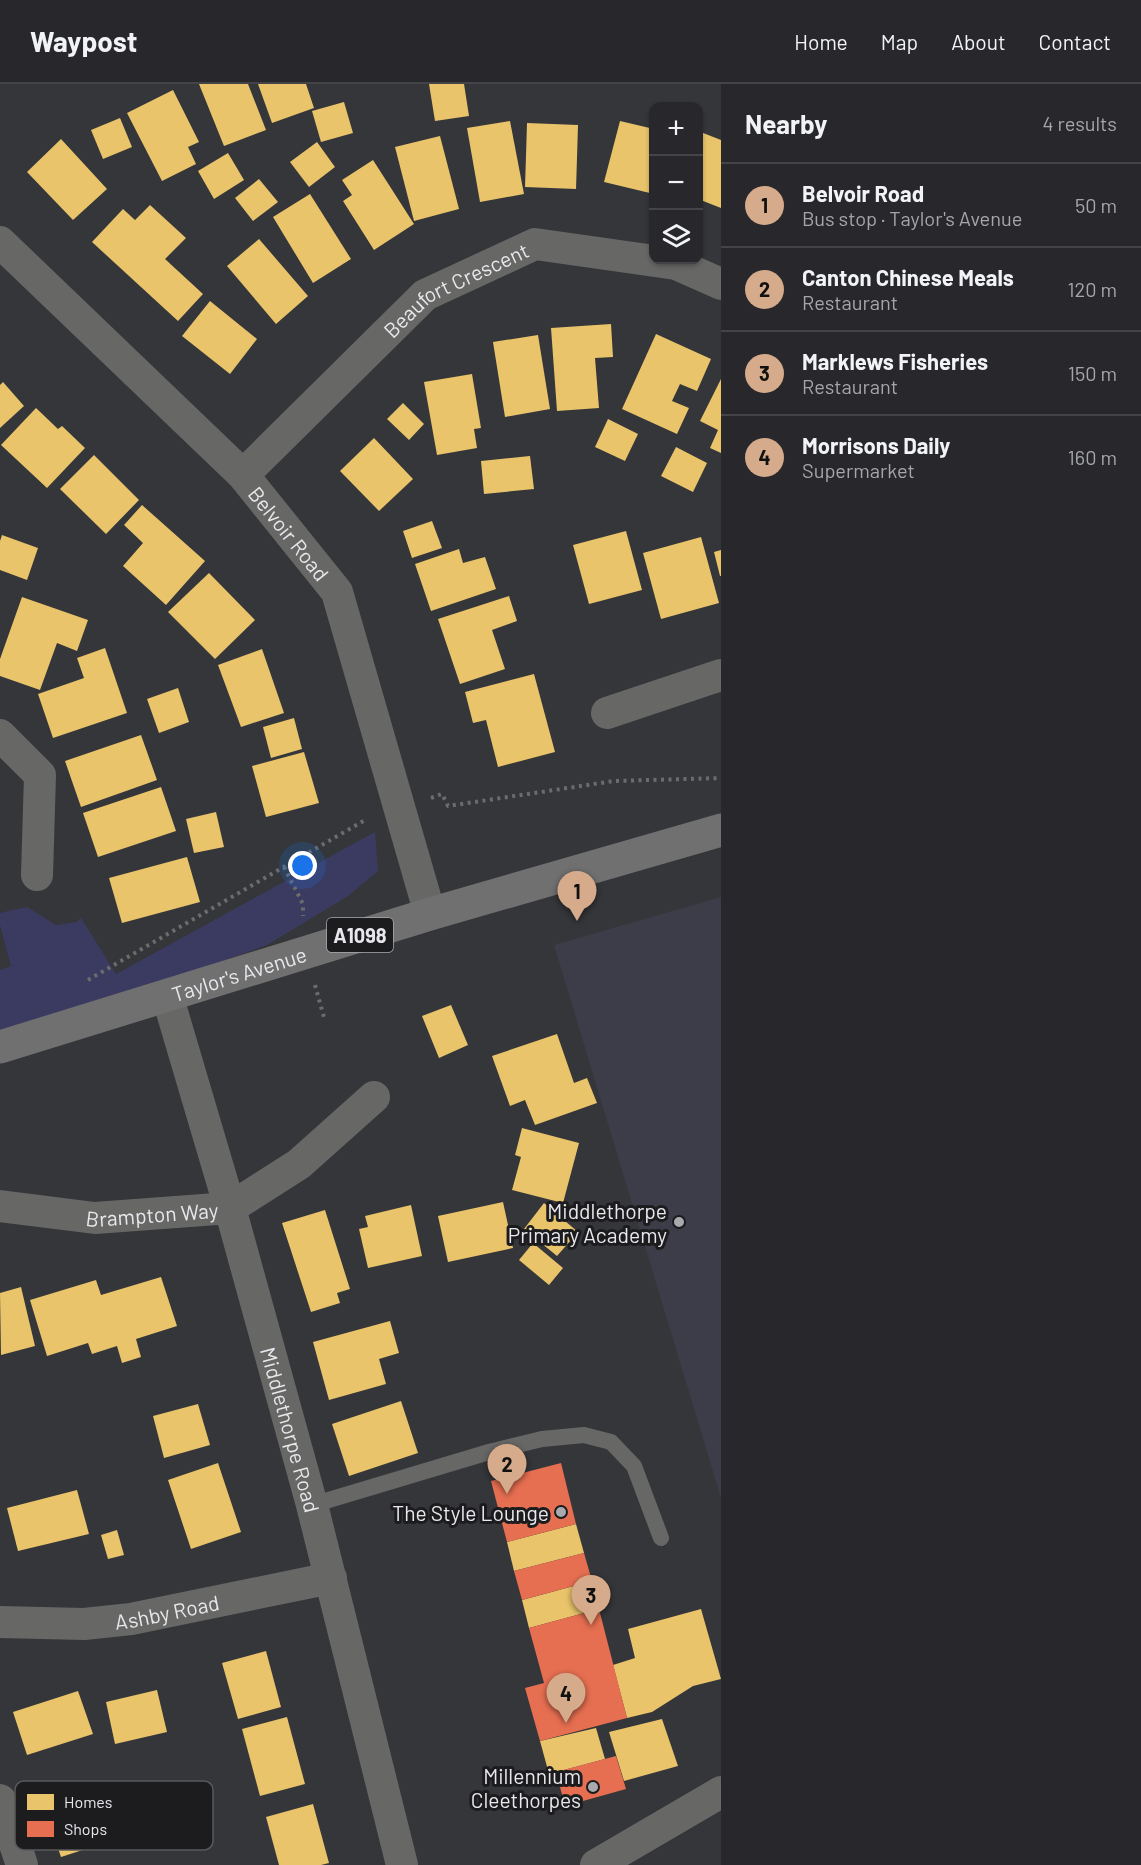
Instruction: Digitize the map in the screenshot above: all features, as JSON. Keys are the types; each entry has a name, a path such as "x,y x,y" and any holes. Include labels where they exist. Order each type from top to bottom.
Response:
{"main road":[{"name":"Taylor's Avenue","path":"0,1047 430,914 721,830"}],"street":[{"name":"Belvoir Road","path":"0,242 243,475 338,592 430,914"},
{"name":"Beaufort Crescent","path":"243,475 425,295 535,244 676,264 721,284"},
{"path":"607,712 721,675"},
{"path":"0,735 40,775 37,875"},
{"name":"Middlethorpe Road","path":"167,995 230,1208 312,1505 402,1865"},
{"name":"Brampton Way","path":"0,1206 95,1218 230,1208 299,1164 374,1097"},
{"name":"Ashby Road","path":"0,1622 84,1624 131,1619 331,1578"},
{"path":"596,1865 721,1792"},
{"path":"0,1800 15,1844"},
{"path":"17,1850 22,1865"}],"lane":[{"path":"312,1505 542,1438 584,1436 610,1442 634,1466 662,1538"}],"path":[{"path":"86,981 367,819 442,794 448,806 614,781 721,778"}],"shaded area":[{"path":"375,832 378,871 348,896 267,945 93,1009 0,1033 0,970 11,966 0,925 0,913 27,907 56,925 77,922 81,918 116,974"},
{"name":"Middlethorpe Primary Academy","path":"721,897 721,1498 554,945"}],"building: Homes":[{"path":"199,84 248,84 266,130 224,146"},
{"path":"258,84 306,84 314,108 272,123"},
{"path":"429,84 464,84 469,116 435,121"},
{"path":"173,90 199,142 188,147 196,164 162,181 127,113"},
{"path":"344,102 353,133 321,142 312,111"},
{"path":"120,118 132,147 103,159 91,130"},
{"path":"510,121 524,194 480,202 467,128"},
{"path":"620,121 649,128 649,193 604,182"},
{"path":"527,123 578,125 576,189 525,187"},
{"path":"703,133 721,140 721,208 703,201"},
{"path":"440,136 459,209 414,221 395,147"},
{"path":"61,139 107,189 73,220 27,172"},
{"path":"317,142 335,167 309,187 290,162"},
{"path":"228,153 244,180 214,199 198,171"},
{"path":"373,160 414,224 374,250 343,201 352,195 342,180"},
{"path":"259,179 278,202 253,221 235,198"},
{"path":"310,194 351,259 313,283 273,217"},
{"path":"150,205 186,238 165,259 203,294 178,321 92,242 123,209 135,220"},
{"path":"259,239 308,296 276,324 227,266"},
{"path":"210,301 257,339 230,374 182,336"},
{"path":"611,324 613,357 595,358 599,408 557,411 551,328"},
{"path":"656,334 711,359 697,391 680,384 672,401 689,408 677,434 622,409"},
{"path":"538,335 550,409 505,417 493,342"},
{"path":"472,374 481,428 474,429 477,448 437,455 424,382"},
{"path":"721,379 721,453 710,448 718,430 700,421"},
{"path":"3,382 24,406 0,428 0,385"},
{"path":"403,403 424,424 409,440 387,419"},
{"path":"36,408 58,429 62,426 85,448 47,488 1,445"},
{"path":"608,419 638,434 625,461 595,447"},
{"path":"374,438 413,479 379,511 340,471"},
{"path":"676,447 707,463 693,492 661,476"},
{"path":"94,455 139,500 106,534 60,489"},
{"path":"530,456 534,489 484,494 481,461"},
{"path":"142,505 205,561 166,605 123,566 143,543 124,525"},
{"path":"432,521 442,548 412,558 403,531"},
{"path":"626,531 642,590 589,604 573,545"},
{"path":"2,535 38,548 27,580 0,570"},
{"path":"701,537 719,603 661,619 643,553"},
{"path":"459,549 463,563 485,557 496,589 431,611 415,564"},
{"path":"721,550 721,576 720,576 714,552"},
{"path":"209,573 255,620 215,659 168,612"},
{"path":"509,596 517,621 492,630 505,669 460,684 438,619"},
{"path":"22,597 88,620 77,651 57,643 40,690 0,676 0,659"},
{"path":"105,648 127,713 53,738 38,694 84,678 77,658"},
{"path":"262,649 284,713 241,727 218,665"},
{"path":"534,674 555,752 498,767 486,720 473,723 465,692"},
{"path":"178,688 189,722 159,733 147,699"},
{"path":"294,718 302,749 271,758 263,727"},
{"path":"141,735 157,780 81,807 65,761"},
{"path":"304,752 319,803 266,817 252,766"},
{"path":"161,787 176,831 98,857 83,813"},
{"path":"216,812 224,847 194,853 186,819"},
{"path":"187,857 200,902 122,923 109,878"},
{"path":"451,1005 468,1045 439,1058 422,1016"},
{"path":"557,1034 574,1083 587,1078 597,1103 535,1125 525,1100 510,1106 492,1056"},
{"path":"522,1128 579,1143 563,1203 512,1190 521,1157 515,1155"},
{"path":"503,1202 513,1248 448,1262 438,1216"},
{"path":"544,1203 578,1232 557,1256 524,1229"},
{"path":"411,1205 422,1256 368,1268 359,1229 368,1227 365,1216"},
{"path":"325,1210 350,1289 337,1293 340,1303 311,1312 282,1223"},
{"path":"533,1243 563,1268 549,1285 519,1260"},
{"path":"161,1277 177,1326 136,1339 141,1357 122,1363 117,1346 92,1354 88,1343 47,1356 30,1300 96,1280 101,1295"},
{"path":"21,1287 35,1346 1,1355 0,1293"},
{"path":"390,1321 399,1353 379,1359 386,1384 329,1400 313,1342"},
{"path":"401,1401 418,1453 349,1476 332,1424"},
{"path":"198,1404 210,1445 164,1458 153,1416"},
{"path":"218,1463 241,1532 191,1549 168,1480"},
{"path":"77,1490 89,1534 18,1551 7,1508"},
{"path":"576,1524 584,1553 514,1571 507,1542"},
{"path":"117,1530 124,1555 108,1559 101,1535"},
{"path":"592,1581 599,1609 529,1628 522,1600"},
{"path":"701,1609 721,1679 693,1686 652,1712 627,1718 613,1665 635,1658 628,1629"},
{"path":"266,1651 281,1707 238,1719 222,1663"},
{"path":"157,1690 167,1732 115,1744 106,1702"},
{"path":"78,1691 93,1734 27,1755 13,1712"},
{"path":"287,1717 305,1784 260,1796 242,1729"},
{"path":"662,1719 678,1766 624,1781 609,1732"},
{"path":"596,1728 605,1759 549,1774 540,1741"},
{"path":"313,1804 329,1863 279,1865 266,1817"},
{"path":"59,1850 83,1850 61,1857"}],"building: Shops":[{"path":"561,1463 576,1524 507,1542 491,1481"},
{"path":"584,1553 592,1581 522,1600 514,1571"},
{"path":"599,1609 627,1718 540,1741 525,1688 544,1683 529,1628"},
{"path":"616,1756 626,1789 565,1806 556,1772"}],"place":[{"name":"Belvoir Road","path":"577,921"},
{"name":"Middlethorpe Primary Academy","path":"679,1222"},
{"name":"Canton Chinese Meals","path":"507,1494"},
{"name":"The Style Lounge","path":"561,1512"},
{"name":"Marklews Fisheries","path":"591,1625"},
{"name":"Morrisons Daily","path":"566,1723"},
{"name":"Millennium Cleethorpes","path":"593,1787"}]}
